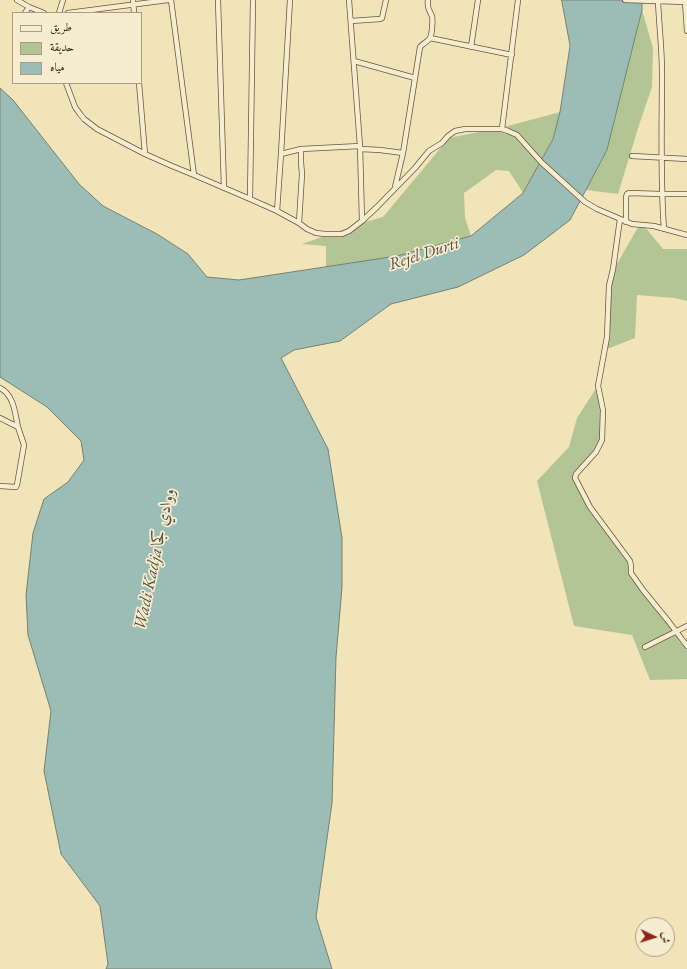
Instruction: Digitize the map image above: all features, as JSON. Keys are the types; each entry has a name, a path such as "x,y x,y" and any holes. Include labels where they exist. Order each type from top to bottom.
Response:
{"street":[{"path":"17,0 42,12"},
{"path":"59,12 63,0"},
{"path":"74,12 133,2 170,0 194,175"},
{"path":"218,0 224,188"},
{"path":"250,199 253,0"},
{"path":"277,211 290,0"},
{"path":"350,0 360,147 362,221"},
{"path":"351,21 382,18 386,0"},
{"path":"394,189 403,153 420,47 430,38 432,17 427,6 428,0"},
{"path":"471,46 478,0"},
{"path":"502,129 518,0"},
{"path":"625,0 686,2 687,31"},
{"path":"133,2 134,12"},
{"path":"658,2 662,71 661,194 664,229"},
{"path":"26,12 29,7"},
{"path":"430,38 512,55"},
{"path":"354,61 415,78"},
{"path":"66,84 75,106 80,114 97,129 145,154 277,211 316,233 342,234 349,231 362,221 429,151 442,143 455,131 465,129 502,129 517,135 542,163 584,202 632,224 654,226 687,235"},
{"path":"139,84 145,154"},
{"path":"281,154 301,148 360,147 403,153"},
{"path":"299,223 302,174 301,148"},
{"path":"632,156 687,159"},
{"path":"626,222 626,196 629,193 687,194"},
{"path":"620,219 609,286 607,337 598,386 603,410 602,440 596,452 576,474 575,478 590,507 630,561 631,573 687,646"},
{"path":"0,388 4,390 11,398 24,445 16,487 0,486"},
{"path":"0,418 18,427"},
{"path":"645,647 687,626"}],"green space":[{"path":"642,10 653,48 652,87 618,194 586,190 607,150"},
{"path":"560,112 553,139 523,193 509,171 496,170 464,193 465,218 471,236 397,256 326,267 326,246 302,244 383,217 449,138 504,127"},
{"path":"641,222 663,249 687,249 687,301 675,298 637,295 635,338 607,349 610,290 614,269"},
{"path":"597,387 602,410 601,440 595,452 575,474 575,481 629,561 630,574 687,650 687,679 650,680 632,635 574,626 537,481 569,447 577,418"}],"water":[{"path":"562,0 642,0 642,10 607,150 570,220 524,255 458,287 391,304 340,341 294,350 281,358 328,449 342,538 342,587 336,657 332,803 316,917 332,969 106,969 108,964 100,906 61,854 44,771 51,711 28,635 26,595 33,533 44,499 68,482 84,460 81,441 47,407 0,377 0,88 13,100 79,184 103,206 157,234 188,254 207,277 239,280 397,256 471,236 523,193 553,139 560,112 570,46"}],"water label":[{"name":"Rejel Durti","path":"424,254"},
{"name":"Wadi Kadja ووادي كجا","path":"155,559"}]}
